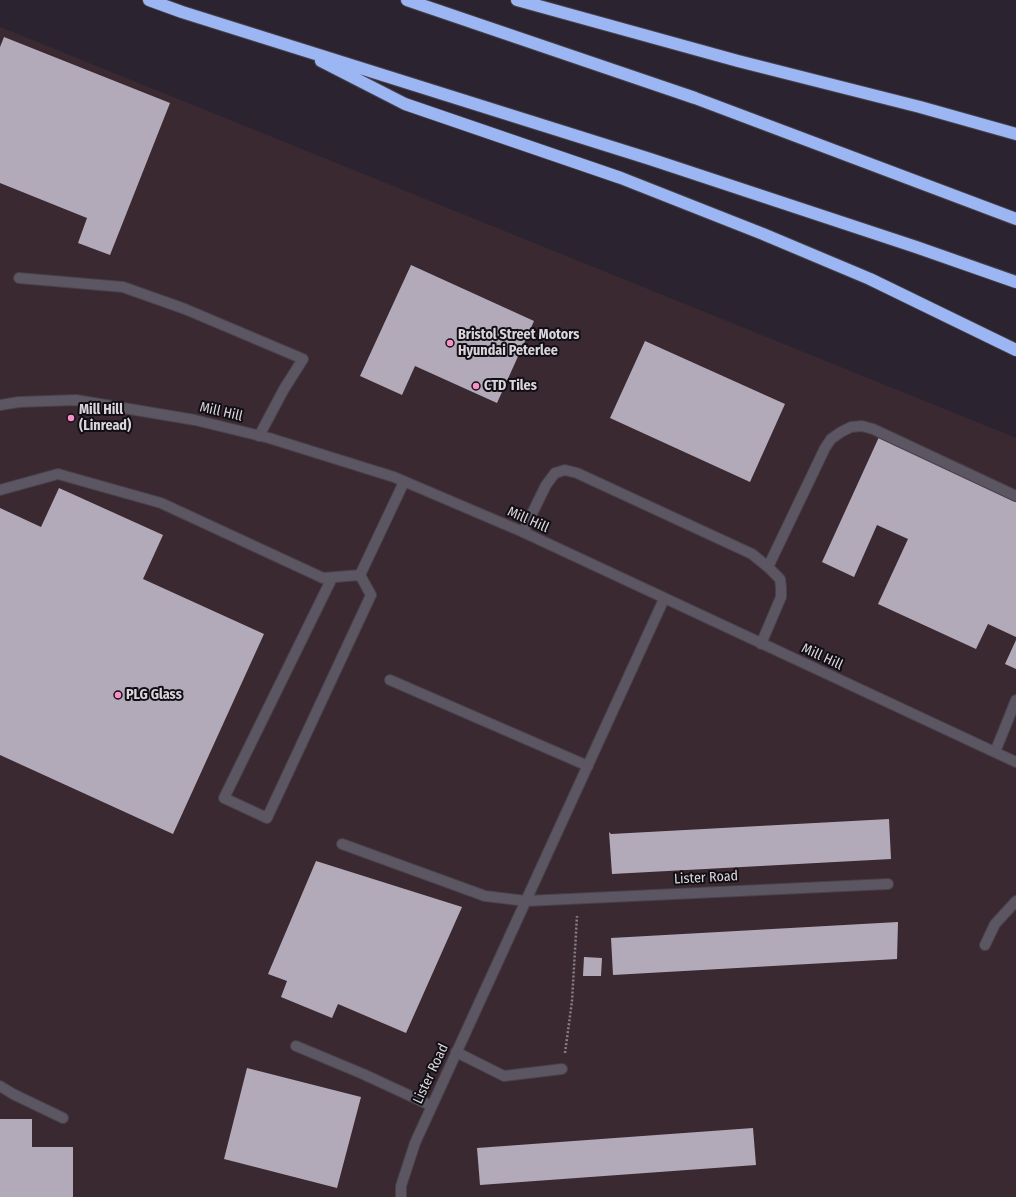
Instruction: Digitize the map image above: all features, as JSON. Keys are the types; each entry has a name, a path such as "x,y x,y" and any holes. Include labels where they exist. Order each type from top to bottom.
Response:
{"highway":[{"path":"149,0 182,12 650,159 916,246 1016,282"},
{"path":"407,0 695,98 1016,219"},
{"path":"517,0 738,61 920,107 1016,134"},
{"path":"290,45 406,104 621,178 763,234 870,279 1016,350"}],"street":[{"path":"19,278 123,287 185,309 303,359 284,389 259,436"},
{"name":"Mill Hill","path":"0,405 19,402 76,400 195,420 259,436 386,475 523,532 1016,762"},
{"path":"768,567 825,448 831,439 840,432 851,427 862,426 873,429 1016,496"},
{"path":"523,532 546,485 555,473 565,470 577,473 752,554 780,579 781,597 761,644"},
{"path":"0,490 58,474 161,503 324,578 360,575"},
{"path":"360,575 404,482"},
{"path":"332,578 224,798 267,818 371,594 360,575"},
{"name":"Lister Road","path":"401,1197 401,1186 414,1143 664,599"},
{"path":"390,680 588,766"},
{"path":"995,752 1016,700"},
{"path":"342,844 484,896 526,901"},
{"name":"Lister Road","path":"526,901 888,884"},
{"path":"985,945 996,924 1016,902"},
{"path":"296,1046 363,1074 432,1106"},
{"path":"456,1052 504,1076 562,1069"},
{"path":"0,1086 13,1094 63,1118"}],"path":[{"path":"562,1069 572,1001 578,898"}],"shaded area":[{"path":"0,27 1016,438 1016,1197 0,1197"}],"building":[{"path":"4,37 170,103 110,255 78,243 87,218 0,183 0,47"},
{"name":"Bristol Street Motors Hyundai Peterlee","path":"411,265 534,321 497,403 415,366 402,395 360,376"},
{"path":"645,341 785,404 750,482 610,418"},
{"path":"879,437 1016,499 1016,637 988,624 976,649 878,604 908,539 877,525 854,577 822,562"},
{"name":"PLG Glass","path":"59,488 163,535 143,579 264,634 173,834 0,755 0,508 41,527"},
{"path":"1016,640 1016,669 1005,664"},
{"path":"889,819 891,859 612,874 609,832 611,834"},
{"path":"316,861 462,907 406,1033 338,1004 332,1018 281,997 287,981 268,974"},
{"path":"898,922 897,959 613,975 611,938"},
{"path":"584,957 602,958 601,976 583,976"},
{"path":"247,1068 361,1097 337,1188 224,1159"},
{"path":"0,1119 32,1119 32,1147 73,1147 73,1197 0,1197"},
{"path":"753,1128 756,1165 480,1185 477,1148"}],"place":[{"name":"Bristol Street Motors Hyundai Peterlee","path":"450,343"},
{"name":"CTD Tiles","path":"476,386"},
{"name":"Mill Hill (Linread)","path":"71,418"},
{"name":"PLG Glass","path":"118,695"}]}
